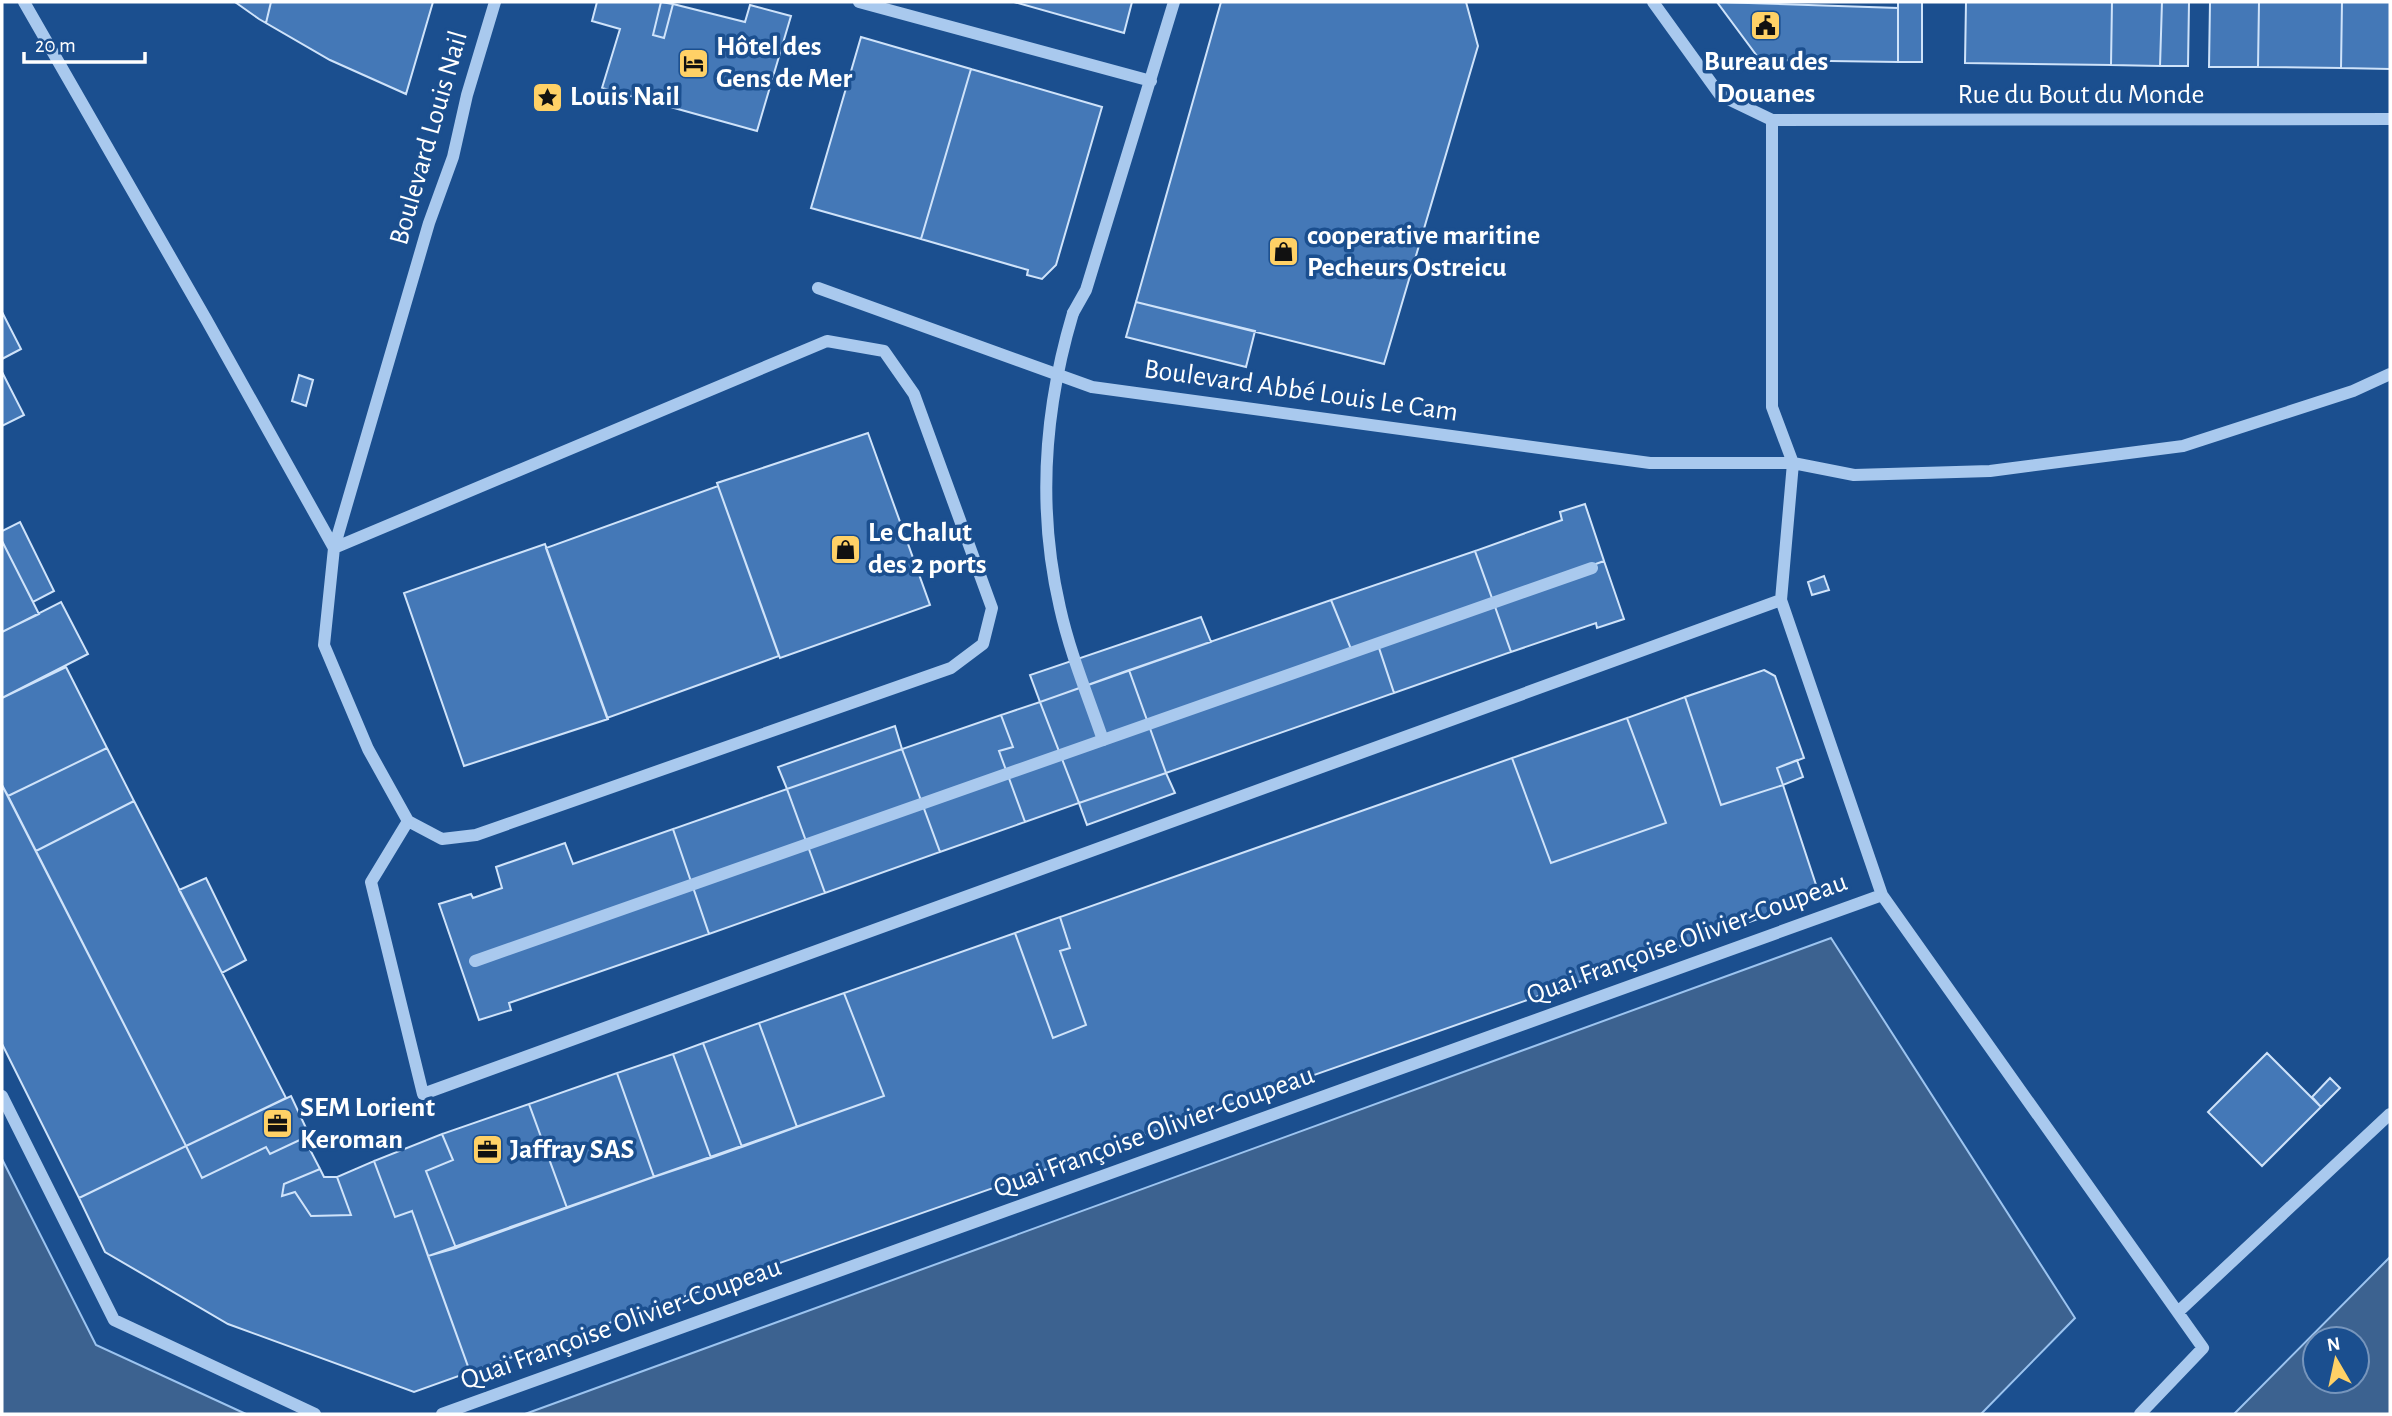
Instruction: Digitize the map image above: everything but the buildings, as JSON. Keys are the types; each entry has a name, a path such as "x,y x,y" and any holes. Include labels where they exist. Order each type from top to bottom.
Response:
{"street":[{"path":"24,2 206,318 334,548 827,341 884,351 914,394 992,608 983,644 951,668 476,835 442,839 408,821 371,882 423,1094 1781,600"},
{"name":"Boulevard Louis Nail","path":"408,821 368,749 324,645 334,548 429,223 453,157 467,95 495,2"},
{"path":"859,2 1150,81"},
{"path":"1103,740 1059,608 1048,521 1046,455 1049,420 1059,358 1073,313 1086,290 1174,2"},
{"path":"1653,2 1720,95 1772,120 1772,407 1793,463 1781,600 1882,895 2203,1348 2140,1414"},
{"name":"Rue du Bout du Monde","path":"1772,120 2390,119"},
{"name":"Boulevard Abbé Louis Le Cam","path":"818,288 1092,387 1650,463 1793,463 1854,475 1990,471 2183,446 2353,391 2390,374"},
{"path":"475,961 1592,568"},
{"name":"Quai Françoise Olivier-Coupeau","path":"442,1414 1882,895"},
{"path":"2,1096 114,1320 315,1414"},
{"path":"2178,1312 2390,1114"}],"water":[{"path":"1831,938 2075,1318 1981,1414 525,1414"},
{"path":"2,1159 96,1345 246,1414 2,1414"},
{"path":"2390,1257 2390,1414 2234,1414 2301,1347 2301,1395 2371,1395 2371,1325 2322,1325"}],"place":[{"name":"Bureau des Douanes","path":"1766,25"},
{"name":"Hôtel des Gens de Mer","path":"693,63"},
{"name":"Louis Nail","path":"547,97"},
{"name":"cooperative maritine Pecheurs Ostreicu","path":"1284,252"},
{"name":"Le Chalut des 2 ports","path":"845,549"},
{"name":"SEM Lorient Keroman","path":"277,1124"},
{"name":"Jaffray SAS","path":"487,1150"}]}
